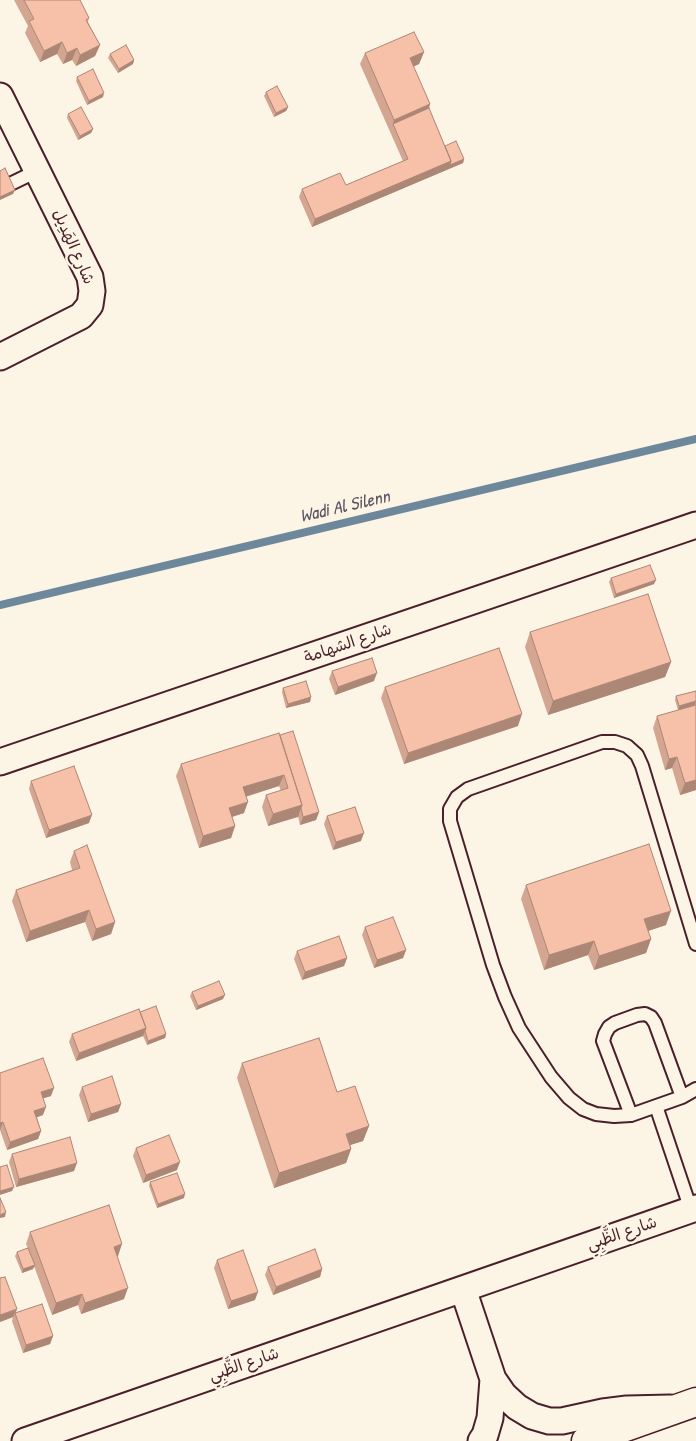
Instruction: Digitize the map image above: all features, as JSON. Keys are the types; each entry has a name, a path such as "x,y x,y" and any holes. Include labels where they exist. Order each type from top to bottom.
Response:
{"main road":[{"path":"586,1441 687,1405"}],"street":[{"name":"شارع الهَدِيل","path":"0,96 90,277 92,291 90,305 81,316 0,357"},
{"name":"شارع الشهامة","path":"0,762 696,525"},
{"name":"شارع الظَّبِي","path":"25,1441 693,1209"},
{"path":"463,1288 493,1379 504,1395 517,1407 532,1416 549,1421 627,1409 687,1405"},
{"path":"481,1441 485,1435 490,1418 493,1379"}],"lane":[{"path":"0,189 37,171"},
{"path":"696,944 642,766 636,754 627,746 615,742 602,742 468,788 456,797 450,809 453,836 493,965 505,997 520,1028 551,1077 569,1098 583,1109 596,1114 614,1116 631,1116 682,1097 696,1088"},
{"path":"631,1116 603,1041 608,1027 615,1023 644,1014 656,1023 682,1097"},
{"path":"656,1106 693,1209"}],"building":[{"path":"24,0 80,0 89,18 86,20 100,45 80,55 77,48 67,53 62,42 44,51 29,21 34,19"},
{"path":"414,32 424,52 410,58 430,104 394,120 365,53"},
{"path":"126,45 134,60 119,69 110,54"},
{"path":"93,69 104,93 89,101 77,77"},
{"path":"277,86 288,107 276,113 266,92"},
{"path":"81,107 93,129 80,136 68,114"},
{"path":"429,108 451,161 315,219 302,189 340,173 346,185 408,159 393,124"},
{"path":"456,141 464,159 450,165 451,161 445,146"},
{"path":"5,168 15,190 0,197 0,171"},
{"path":"650,565 656,580 616,594 611,578"},
{"path":"648,594 671,662 553,701 530,632"},
{"path":"499,648 522,714 408,753 385,687"},
{"path":"372,658 377,673 338,687 332,671"},
{"path":"306,681 311,697 288,704 283,688"},
{"path":"696,691 696,701 679,706 676,696"},
{"path":"696,705 696,780 685,783 677,757 669,759 657,716"},
{"path":"293,731 319,812 303,817 302,805 280,735"},
{"path":"279,733 302,805 273,814 266,795 288,788 284,775 243,787 248,802 229,808 235,826 203,836 181,764"},
{"path":"74,766 92,815 49,830 31,781"},
{"path":"355,807 364,833 336,842 327,816"},
{"path":"649,844 671,911 644,919 651,939 599,956 594,941 549,955 526,885"},
{"path":"87,845 115,922 96,929 89,910 30,931 16,890 80,868 74,851"},
{"path":"393,917 406,950 377,960 365,927"},
{"path":"339,936 347,958 305,972 297,951"},
{"path":"219,981 225,995 198,1006 192,992"},
{"path":"156,1006 166,1034 148,1041 146,1028 140,1012"},
{"path":"139,1009 146,1028 79,1053 72,1034"},
{"path":"319,1038 337,1092 355,1086 369,1126 346,1134 351,1149 279,1173 242,1063"},
{"path":"43,1058 54,1088 41,1092 46,1107 34,1111 41,1131 10,1142 3,1122 0,1123 0,1073"},
{"path":"112,1076 121,1104 91,1114 82,1087"},
{"path":"169,1135 180,1162 146,1175 136,1148"},
{"path":"70,1137 77,1163 19,1179 12,1154"},
{"path":"7,1165 14,1187 0,1191 0,1167"},
{"path":"177,1173 185,1194 158,1204 150,1182"},
{"path":"0,1198 6,1212 0,1215"},
{"path":"109,1205 122,1244 114,1247 128,1288 85,1303 82,1294 56,1303 30,1232"},
{"path":"28,1248 35,1265 23,1269 17,1252"},
{"path":"315,1249 322,1269 276,1287 268,1267"},
{"path":"243,1250 258,1292 231,1301 217,1260"},
{"path":"5,1277 17,1309 0,1315 0,1278"},
{"path":"42,1304 53,1336 26,1345 15,1313"}],"waterway":[{"name":"Wadi Al Silenn","path":"0,605 696,439"}]}
